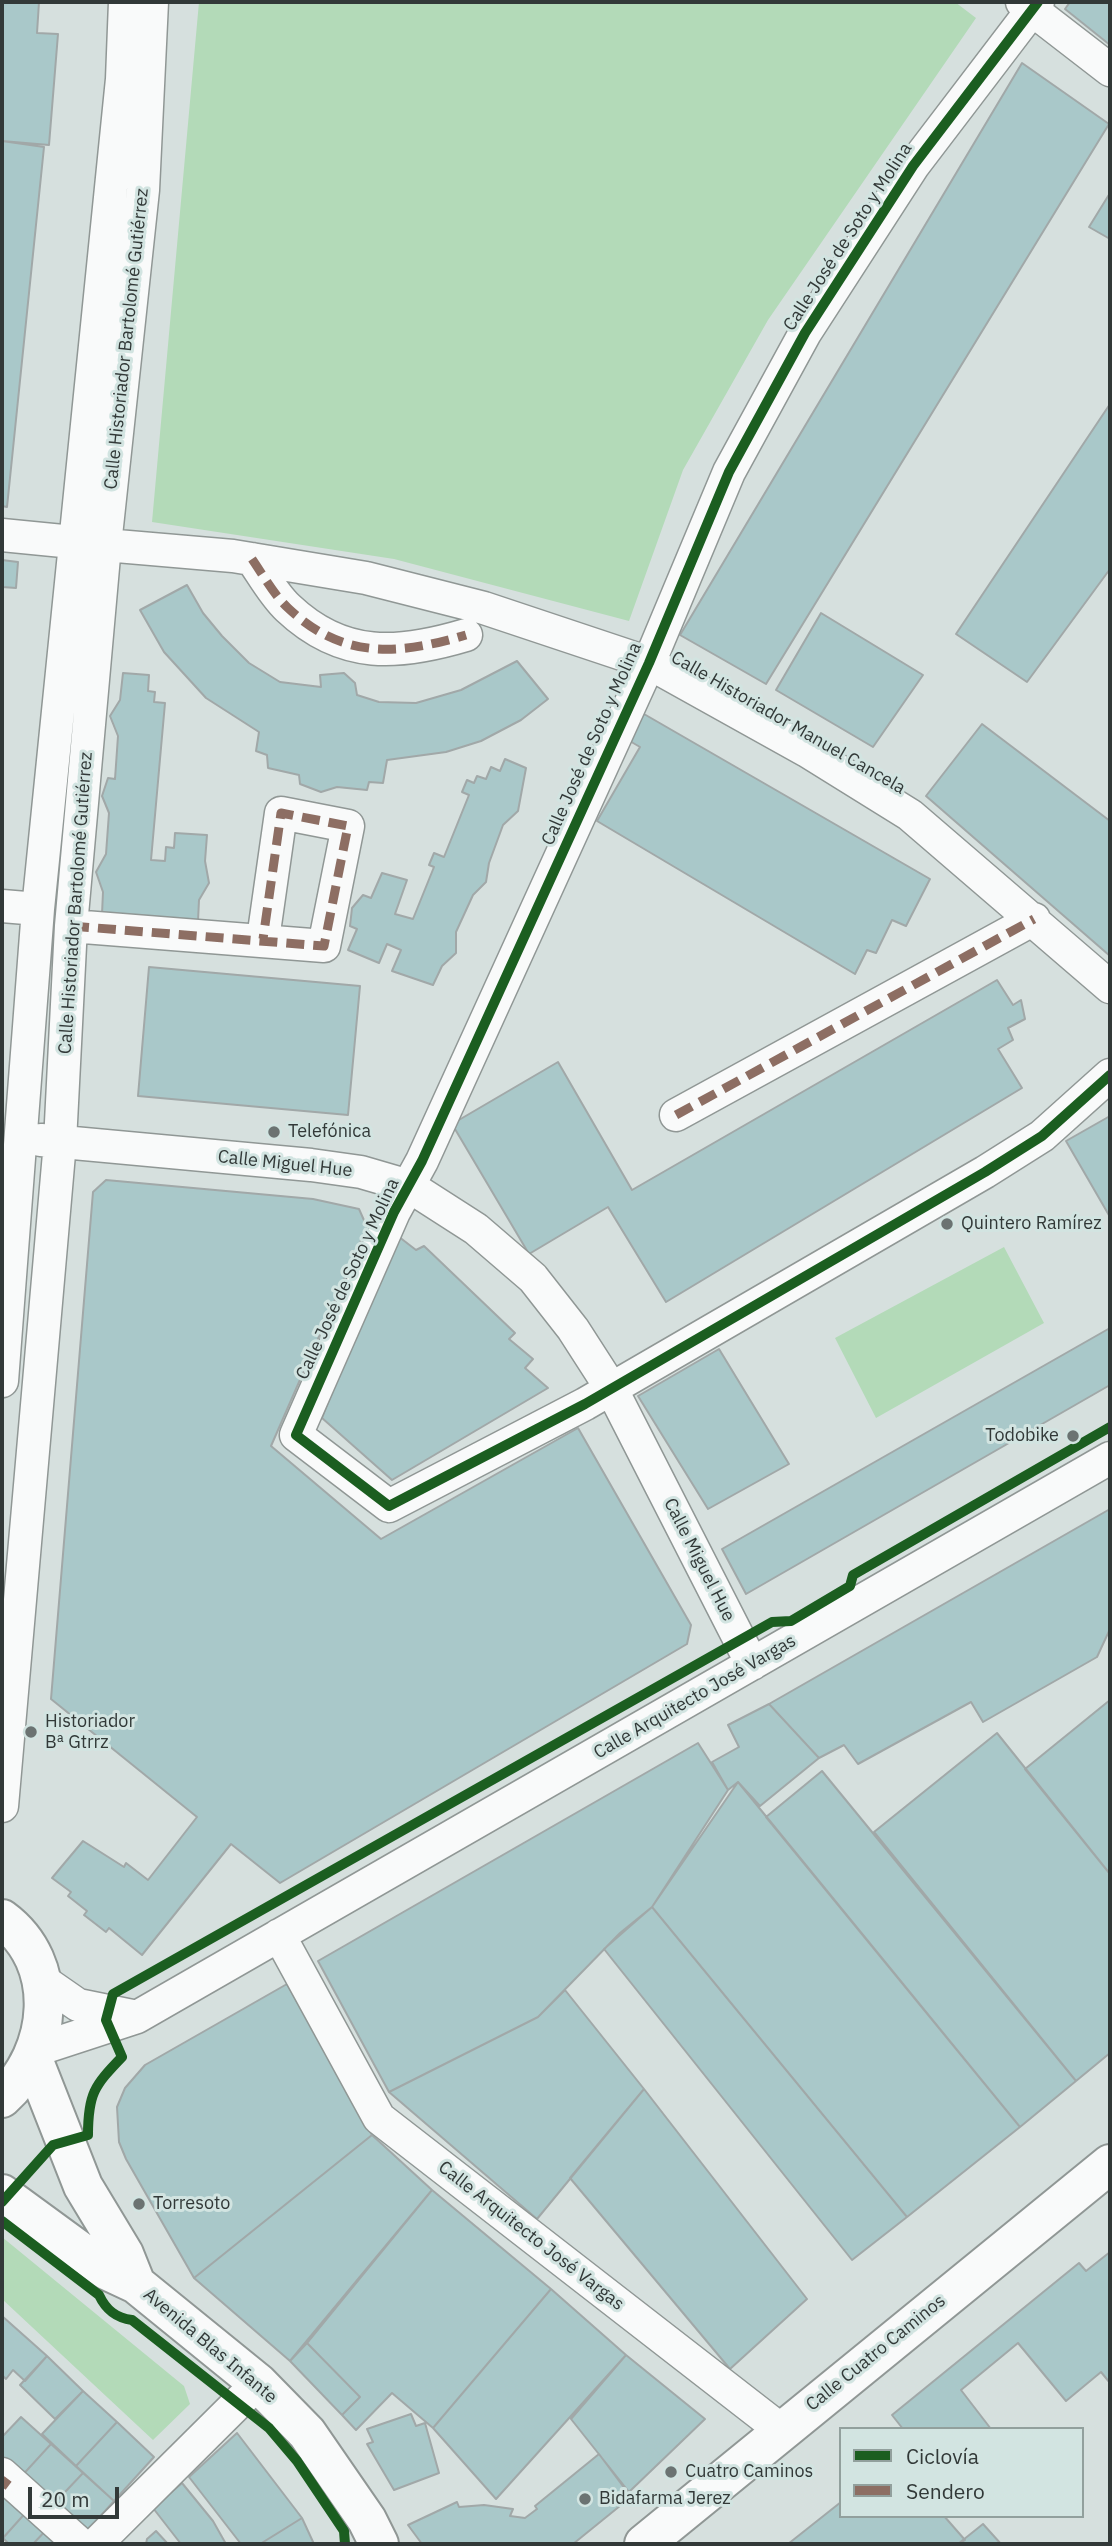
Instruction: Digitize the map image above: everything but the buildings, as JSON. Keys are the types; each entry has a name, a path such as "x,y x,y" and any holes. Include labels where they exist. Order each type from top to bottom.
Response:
{"main road":[{"path":"2,2098 16,2085 35,2054 45,2020 42,1980 30,1951 5,1915"},
{"name":"Avenida Blas Infante","path":"35,2054 83,2186 124,2253 136,2284"},
{"name":"Calle Cuatro Caminos","path":"644,2544 1110,2164"},
{"name":"Avenida Blas Infante","path":"2,2194 106,2270 136,2284 258,2382 307,2433 367,2520 379,2544"}],"street":[{"name":"Calle Historiador Bartolomé Gutiérrez","path":"2,1381 38,909 73,542 122,79 125,2"},
{"name":"Calle Historiador Bartolomé Gutiérrez","path":"2,1806 60,1142 71,926 105,545 143,190 152,2"},
{"path":"1031,4 1110,70"},
{"name":"Calle José de Soto y Molina","path":"611,1388 389,1506 296,1435 394,1212 649,663 729,471 805,333 913,166 1031,4"},
{"path":"2,535 73,542"},
{"name":"Calle Historiador Manuel Cancela","path":"105,545 252,559 366,578 471,605 649,663 807,751 910,815 1110,987"},
{"path":"252,559 287,607 318,630 349,644 382,652 426,647 466,635"},
{"path":"2,906 38,909"},
{"path":"676,1115 1034,919"},
{"path":"71,926 263,939"},
{"path":"611,1388 985,1172 1042,1136 1110,1075"},
{"name":"Calle Miguel Hue","path":"22,1139 311,1164 360,1172 408,1186 475,1229 533,1278 573,1329 611,1388 752,1664"},
{"name":"Calle Arquitecto José Vargas","path":"35,2054 137,2017 1110,1458"},
{"name":"Calle Arquitecto José Vargas","path":"279,1936 379,2118 781,2430"},
{"path":"42,1980 78,2005 137,2017"},
{"path":"96,2544 258,2382"},
{"path":"4,2480 80,2544"}],"green space":[{"path":"199,2 955,2 976,18 768,320 683,470 629,621 394,559 152,522"},
{"path":"1004,1247 1044,1323 876,1418 835,1338"},
{"path":"2,2237 184,2386 190,2404 153,2440 2,2299"}],"marked path":[{"path":"252,559 288,608 309,625 351,645 395,649 418,647 466,635"},
{"path":"71,926 324,946 348,826 281,813 263,939"},
{"path":"676,1115 1034,919"},
{"path":"2,2487 8,2479"}],"cycle path":[{"path":"1038,2 913,166 805,333 729,472 649,663 422,1161 394,1212 296,1435 389,1506 585,1404 985,1172 1042,1136 1110,1075"},
{"path":"2,2202 53,2145 88,2135 89,2110 94,2092 122,2057 106,2020 113,1994 772,1622 791,1621 850,1586 853,1575 1110,1427"},
{"path":"2,2221 99,2295 112,2312 132,2320 269,2428 297,2461 344,2531 345,2544"}],"place":[{"name":"Telefónica","path":"274,1132"},
{"name":"Quintero Ramírez","path":"947,1224"},
{"name":"Todobike","path":"1073,1436"},
{"name":"Historiador Bª Gtrrz","path":"31,1732"},
{"name":"Torresoto","path":"139,2204"},
{"name":"Cuatro Caminos","path":"671,2472"},
{"name":"Bidafarma Jerez","path":"585,2499"}]}
